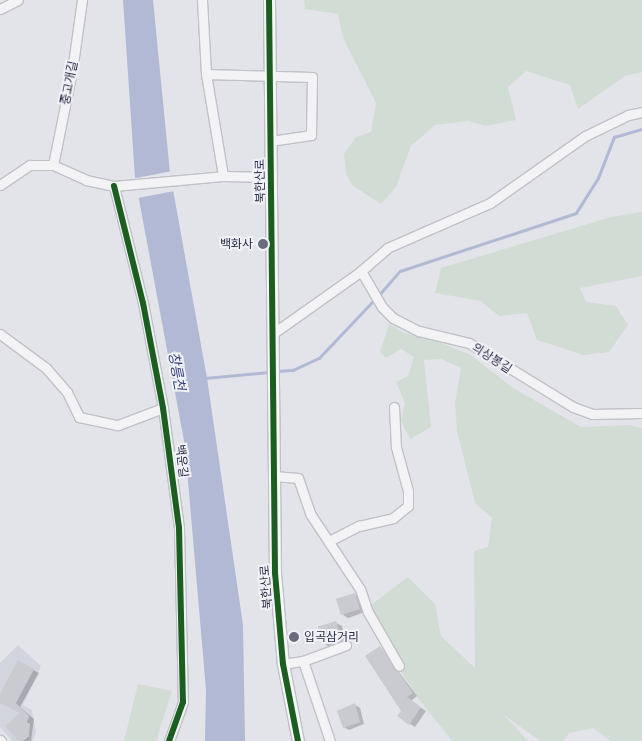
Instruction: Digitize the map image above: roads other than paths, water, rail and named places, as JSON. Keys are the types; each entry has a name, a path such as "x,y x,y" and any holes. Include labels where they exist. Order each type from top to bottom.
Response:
{"main road":[{"name":"북한산로","path":"269,0 275,332 274,476 276,573 283,664 294,735 298,741"}],"street":[{"path":"0,9 18,0"},
{"name":"중고개길","path":"53,165 72,70 82,0"},
{"path":"202,0 206,74 223,176"},
{"path":"206,74 312,78 311,135 271,141"},
{"path":"275,332 362,271 387,248 490,203 585,136 628,115 642,112"},
{"path":"0,185 30,165 53,165 86,180 114,186 223,176 272,177"},
{"name":"백운길","path":"114,186 143,303 163,408 179,528 182,702 169,741"},
{"name":"의상봉길","path":"362,271 382,307 393,318 419,331 469,344 573,407 592,414 642,413"},
{"path":"0,334 46,368 67,392 79,417 118,425 163,408"},
{"path":"329,541 359,526 393,518 408,506 408,491 396,447 394,406"},
{"path":"274,476 298,478 311,515 360,589 368,612 399,666"},
{"path":"283,664 303,661 346,645"},
{"path":"303,661 330,741"}],"water":[{"name":"창릉천","path":"123,0 153,0 170,173 207,378 243,625 245,741 205,741 206,690 185,446 135,178"}],"waterway":[{"path":"378,296 400,271 576,213 598,178 614,137 642,129"},
{"path":"277,371 293,370 319,358 374,300"},
{"path":"205,378 269,372"}],"place":[{"name":"백화사","path":"263,244"},
{"name":"입곡삼거리","path":"294,637"}]}
